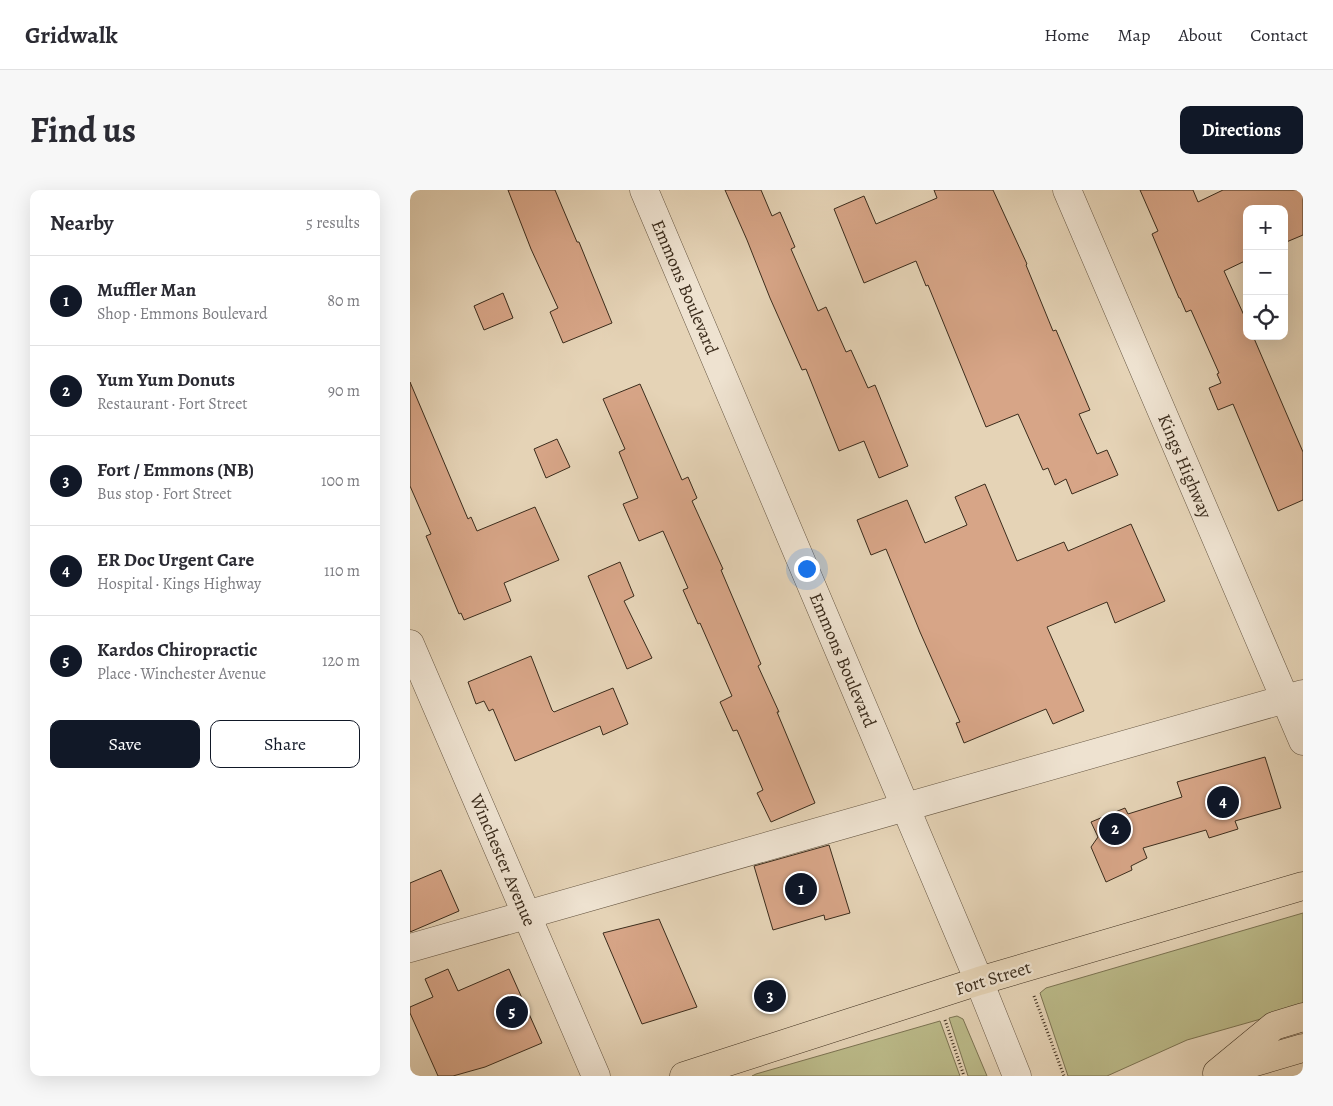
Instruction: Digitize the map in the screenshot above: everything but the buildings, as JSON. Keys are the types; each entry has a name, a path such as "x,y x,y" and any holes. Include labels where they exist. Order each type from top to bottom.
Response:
{"main road":[{"name":"Fort Street","path":"684,1076 979,981 1303,886"},
{"path":"1212,1075 1274,1026 1303,1017"},
{"path":"1212,1075 1303,1048"}],"street":[{"name":"Emmons Boulevard","path":"644,190 979,981 1017,1076"},
{"name":"Kings Highway","path":"1066,190 1294,697 1303,742"},
{"name":"Winchester Avenue","path":"410,644 596,1076"},
{"path":"410,948 1294,697"}],"path":[{"path":"1034,996 1064,1076"},
{"path":"944,1017 964,1076"}],"shaded area":[{"path":"1303,913 1303,1007 1187,1040 1107,1076 1068,1076 1040,993 1046,988"},
{"path":"957,1016 963,1019 987,1076 968,1076 949,1018"},
{"path":"940,1021 960,1076 752,1076 756,1074"}],"place":[{"name":"ER Doc Urgent Care","path":"1223,802"},
{"name":"Yum Yum Donuts","path":"1115,829"},
{"name":"Muffler Man","path":"801,889"},
{"name":"Fort / Emmons (NB)","path":"770,996"},
{"name":"Kardos Chiropractic","path":"512,1012"}]}
